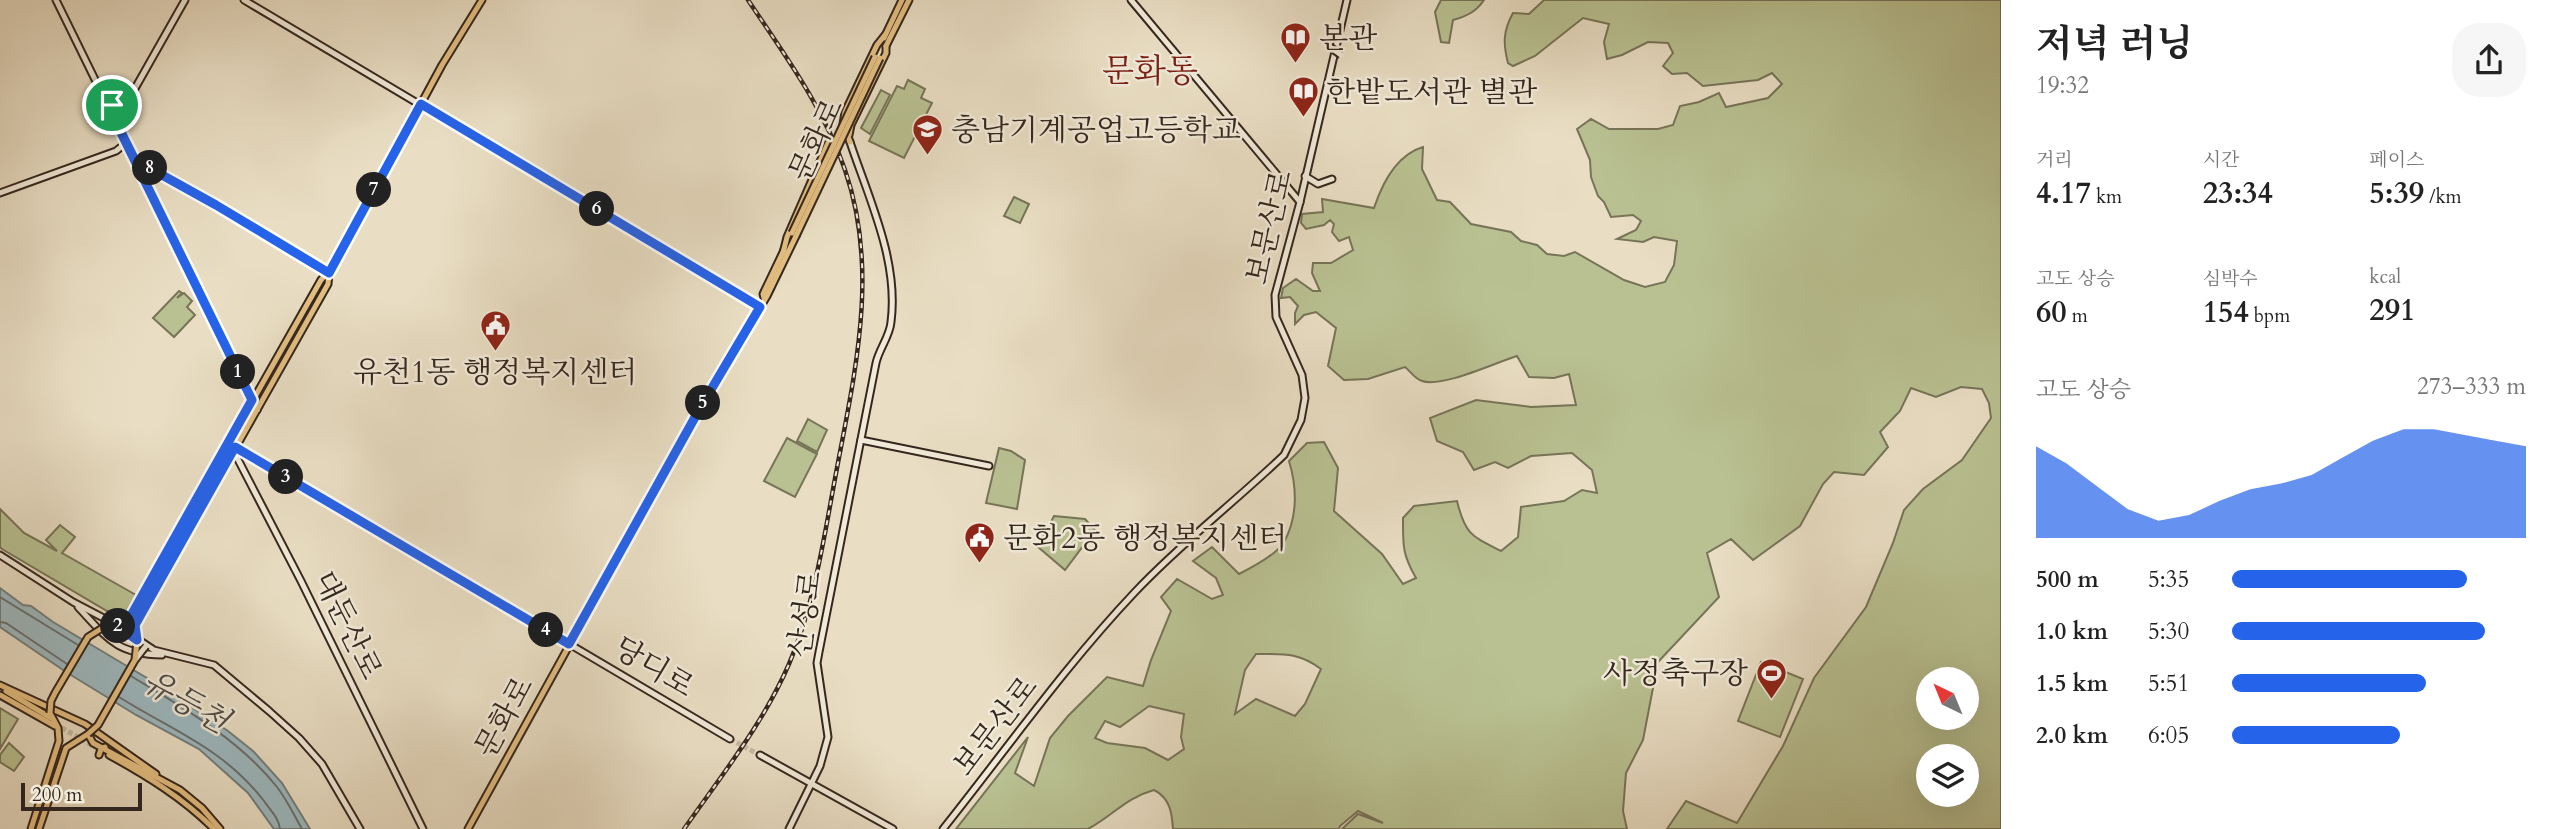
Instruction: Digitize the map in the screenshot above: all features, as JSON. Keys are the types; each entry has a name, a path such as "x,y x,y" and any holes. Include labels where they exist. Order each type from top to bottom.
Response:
{"main road":[{"path":"57,0 257,410"},
{"path":"116,122 185,0"},
{"path":"244,0 760,307"},
{"path":"45,715 88,637 111,624 128,621 321,280 329,273 421,104 482,0"},
{"name":"문화로","path":"468,829 704,400 760,307 763,294 878,58 902,0"},
{"name":"문화로","path":"878,58 909,0"},
{"path":"1131,0 1300,202"},
{"name":"보문산로","path":"943,829 1082,653 1133,594 1163,563 1284,455 1295,438 1304,407 1302,375 1276,317 1274,304 1347,0"},
{"path":"850,142 843,124 845,112 877,45 886,35"},
{"path":"850,142 851,125 886,54 886,46"},
{"path":"1330,47 1340,55"},
{"path":"107,104 117,106 128,101"},
{"name":"산성로","path":"789,829 820,766 828,737 817,663 879,349 891,324 891,294 883,232 850,142"},
{"path":"0,193 116,151 126,143"},
{"path":"785,252 787,237 828,143"},
{"path":"785,252 796,241 834,155"},
{"path":"135,160 329,273"},
{"path":"149,189 150,181 157,174 162,174"},
{"path":"1305,176 1318,184 1332,179"},
{"path":"135,660 135,625 328,284 329,273"},
{"path":"861,440 989,466"},
{"name":"당디로","path":"229,443 234,449 730,739"},
{"name":"대둔산로","path":"234,449 422,829"},
{"path":"0,555 146,646 170,655 214,665 290,730 322,764 360,829"},
{"path":"73,602 122,649 136,653 170,655"},
{"path":"39,829 66,748 98,725 135,660 146,646"},
{"path":"0,690 45,715 58,728 59,741 31,829"},
{"path":"0,690 93,729 190,798 220,829"},
{"path":"45,715 58,728"},
{"path":"88,734 90,741 166,782"},
{"path":"99,755 105,747"},
{"path":"109,755 158,783 215,829"},
{"path":"760,755 892,829"}],"green space":[{"path":"1441,0 1484,0 1471,13 1453,20 1449,43 1441,42 1435,12"},
{"path":"1544,0 2001,0 2001,829 1667,829 1686,801 1737,823 1783,746 1814,678 1866,607 1904,510 1923,489 1962,460 1991,418 1989,403 1982,389 1961,387 1936,397 1911,388 1900,411 1880,432 1888,447 1864,475 1834,472 1823,484 1800,526 1753,560 1731,539 1707,553 1719,597 1658,662 1643,740 1626,773 1623,811 1627,829 1342,829 1358,814 1383,823 1358,811 1339,829 1173,829 1167,802 1154,790 1127,802 1088,829 956,829 1028,737 1015,773 1034,786 1050,738 1107,677 1143,686 1171,611 1161,597 1177,579 1212,599 1223,595 1216,578 1193,561 1212,547 1239,574 1281,547 1289,532 1294,512 1295,491 1289,461 1307,443 1324,442 1338,468 1334,511 1382,554 1403,584 1416,578 1406,556 1403,535 1403,518 1414,506 1457,501 1463,521 1471,533 1501,551 1518,537 1521,507 1564,501 1582,490 1597,493 1592,470 1572,453 1531,456 1508,468 1495,462 1474,470 1463,452 1437,441 1430,418 1476,400 1531,407 1576,405 1569,374 1554,378 1529,377 1517,356 1442,381 1422,381 1405,367 1368,379 1344,380 1328,366 1336,328 1316,312 1304,315 1295,324 1298,306 1290,297 1281,298 1283,288 1296,279 1313,291 1320,291 1312,273 1313,263 1331,263 1353,250 1349,237 1339,241 1332,232 1334,224 1330,220 1324,225 1306,229 1301,223 1302,214 1323,212 1322,199 1374,208 1381,189 1398,163 1423,147 1422,169 1437,200 1450,202 1471,224 1511,232 1521,241 1537,245 1547,254 1564,256 1575,252 1624,280 1645,287 1665,282 1674,265 1677,241 1654,237 1643,242 1617,239 1636,230 1641,221 1633,215 1611,217 1598,196 1591,177 1590,160 1577,129 1591,119 1609,129 1658,129 1673,125 1680,106 1699,102 1719,93 1726,107 1768,98 1782,84 1772,73 1758,80 1703,86 1687,73 1672,74 1663,66 1673,53 1668,43 1648,42 1607,59 1604,42 1609,24 1583,18 1535,56 1513,66 1508,63 1505,38 1513,13 1529,14","holes":["1256,654 1298,657 1321,669 1305,704 1295,716 1256,699 1235,714 1245,670","1149,706 1184,714 1181,737 1184,749 1168,760 1145,748 1107,743 1095,738 1105,721 1120,727"]},
{"path":"908,80 925,89 921,98 932,103 904,158 869,141 897,86 904,89"},
{"path":"881,90 890,95 870,134 861,128"},
{"path":"1014,197 1029,204 1020,223 1004,216"},
{"path":"179,291 182,293 177,298 184,293 192,301 187,307 195,315 174,337 153,318"},
{"path":"808,419 827,430 817,452 797,441"},
{"path":"787,438 817,454 795,497 764,481"},
{"path":"999,448 1011,451 1025,460 1017,509 986,503"},
{"path":"0,509 24,533 57,551 46,540 60,525 75,537 62,553 136,595 123,616 107,611 2,549"},
{"path":"1054,516 1085,519 1095,530 1065,570 1038,547"},
{"name":"사정축구장","path":"1761,662 1803,679 1780,737 1738,721"},
{"path":"0,708 18,719 0,749"},
{"path":"9,743 24,757 14,771 0,762 0,755"}],"water":[{"name":"유등천","path":"0,588 23,605 31,606 228,731 253,751 282,783 310,829 274,829 248,793 199,749 136,715 0,627"}],"tunnel":[{"path":"55,724 95,747"},
{"path":"730,739 760,755"}],"railway":[{"path":"684,829 767,708 789,664 805,621 849,406 860,327 861,248 856,209 845,170 815,103 748,0"}],"place":[{"name":"본관","path":"1296,65"},
{"name":"한밭도서관 별관","path":"1303,119"},
{"name":"충남기계공업고등학교","path":"928,157"},
{"name":"유천1동 행정복지센터","path":"495,353"},
{"name":"문화2동 행정복지센터","path":"980,565"},
{"name":"사정축구장","path":"1771,700"}],"district":[{"name":"문화동","path":"1150,70"}],"route":[{"path":"128,101 116,122 135,160 329,273 421,104 760,307 699,410 569,644 235,447 135,625 137,640 114,624 128,621 252,400 107,104 112,105 117,106 128,101"}]}
